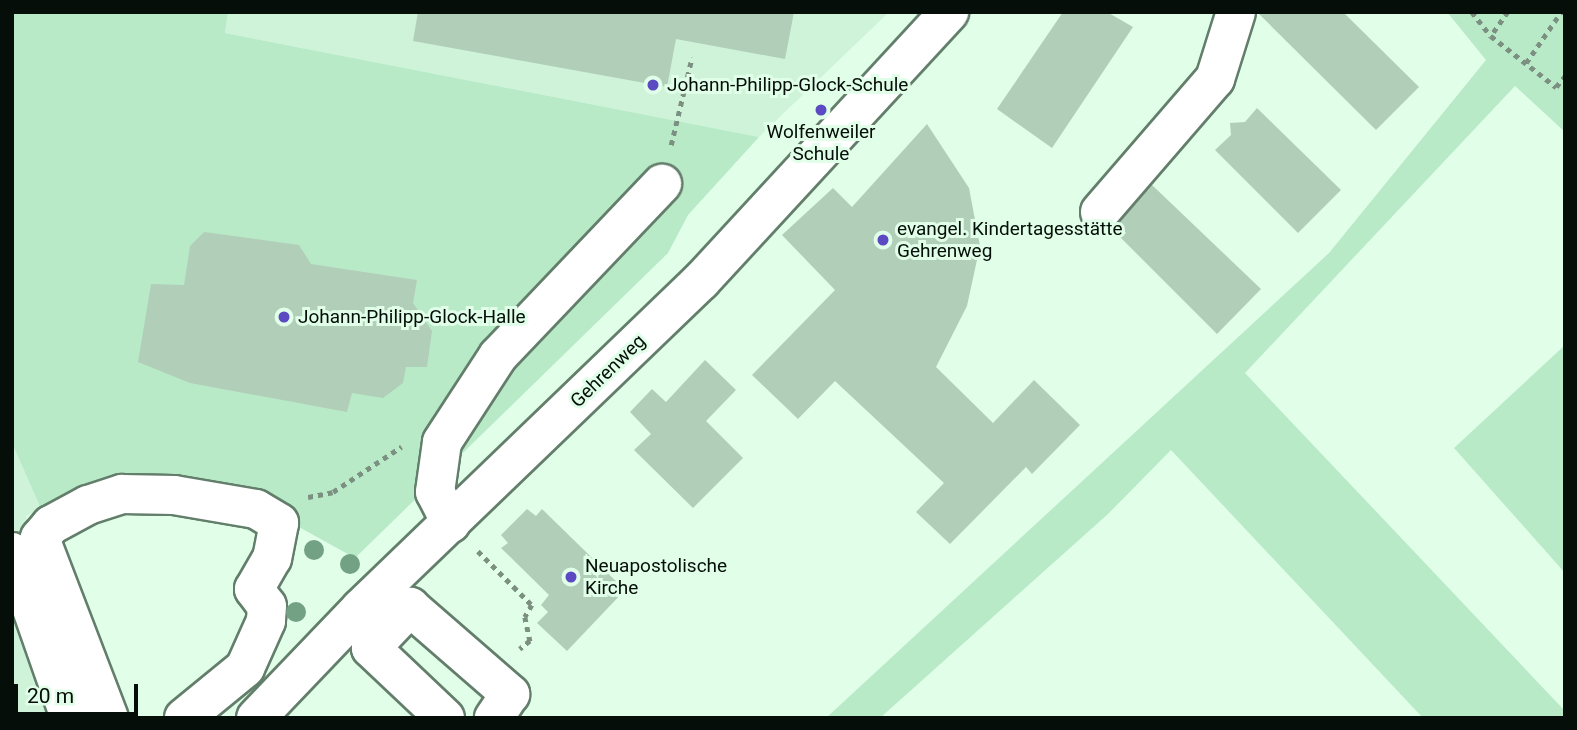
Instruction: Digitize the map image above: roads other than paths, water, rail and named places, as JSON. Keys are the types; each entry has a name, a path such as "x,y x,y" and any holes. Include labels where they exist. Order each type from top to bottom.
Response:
{"street":[{"name":"Gehrenweg","path":"256,718 451,523 701,281 948,12"},
{"path":"1100,212 1215,79 1236,12"},
{"path":"451,523 435,492 442,442 498,356 662,184"},
{"path":"109,718 40,538 51,525 79,510 122,494 174,495 256,509 279,523 272,558 254,589 267,606 266,621 245,668 184,718"},
{"path":"12,552 70,718"},
{"path":"445,718 371,648 410,607 510,694 494,718"}],"place":[{"name":"Johann-Philipp-Glock-Schule","path":"653,85"},
{"name":"Wolfenweiler Schule","path":"821,110"},
{"name":"evangel. Kindertagesstätte Gehrenweg","path":"883,240"},
{"name":"Johann-Philipp-Glock-Halle","path":"284,317"},
{"name":"Neuapostolische Kirche","path":"571,577"}]}
